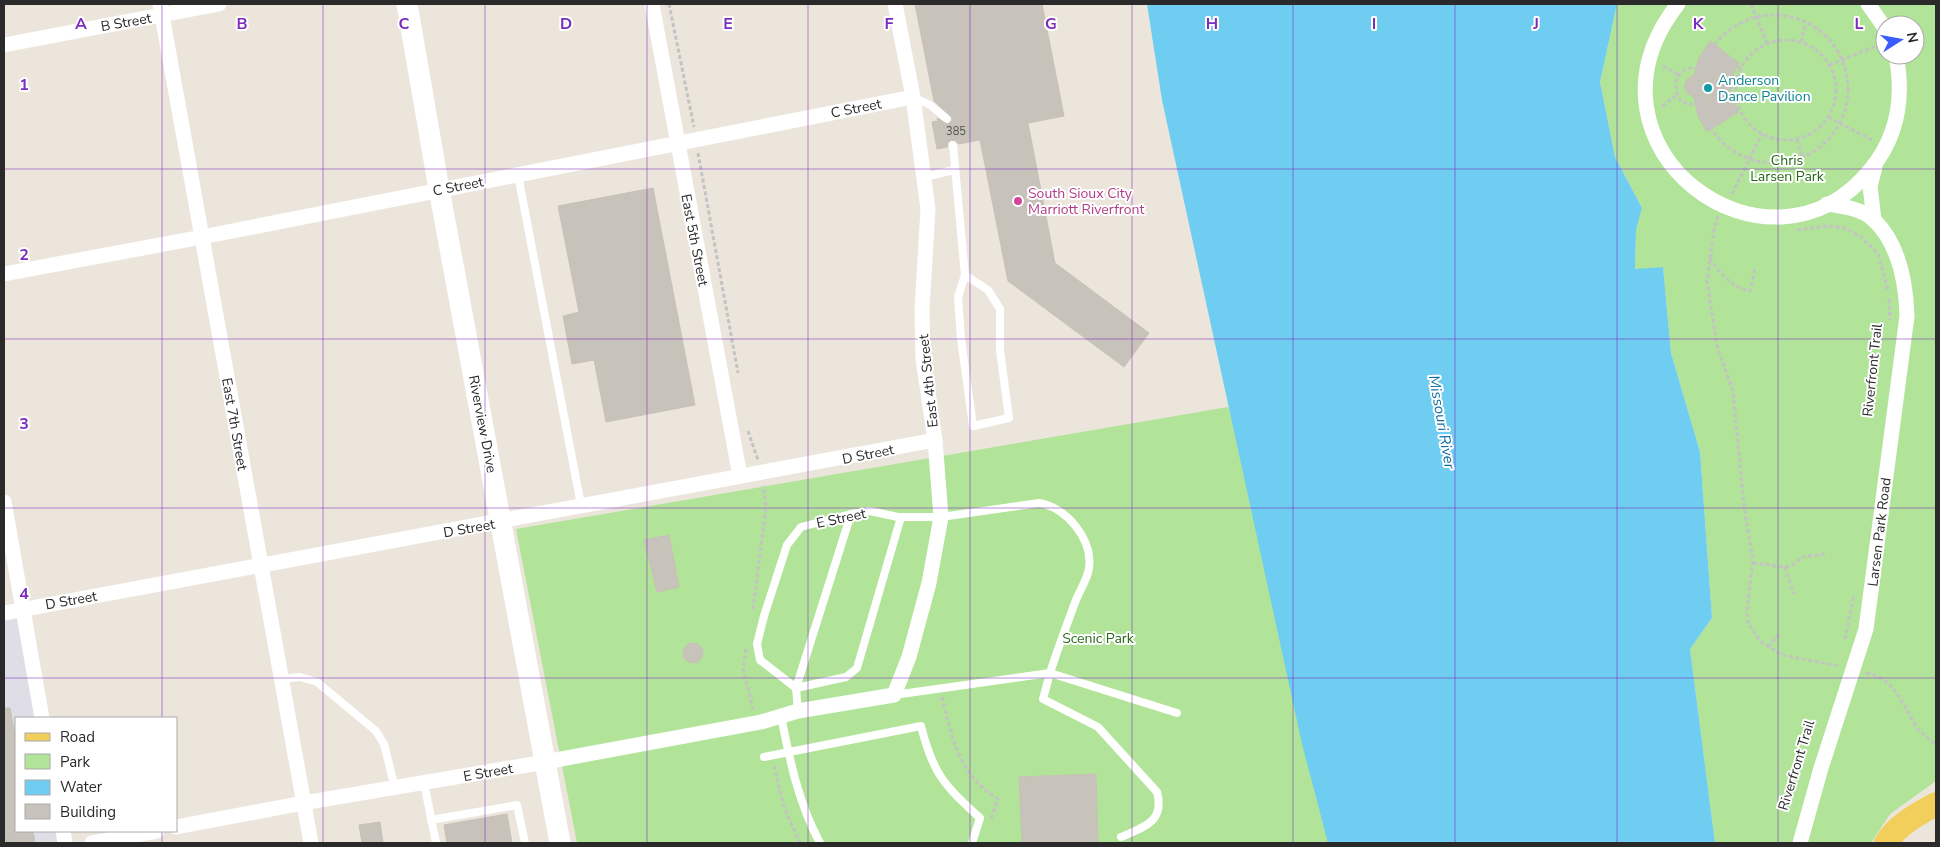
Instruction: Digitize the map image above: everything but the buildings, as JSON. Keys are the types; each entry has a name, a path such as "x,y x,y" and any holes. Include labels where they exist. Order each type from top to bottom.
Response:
{"main road":[{"name":"Riverview Drive","path":"407,4 439,189 560,843"},
{"path":"1886,843 1889,837 1916,815 1936,804"}],"street":[{"name":"B Street","path":"4,45 161,10 219,4"},
{"name":"East 5th Street","path":"652,4 676,143 740,476"},
{"name":"East 4th Street","path":"894,695 909,657 926,593 941,517 935,440 922,359 922,309 928,209 913,96 895,4"},
{"name":"Larsen Park Road","path":"1678,4 1665,20 1649,58 1645,94 1648,116 1657,142 1667,160 1682,179 1704,196 1720,213 1778,216 1796,214 1828,204 1854,187 1877,162 1886,147 1898,112 1900,91 1897,65"},
{"path":"1869,4 1876,15"},
{"name":"East 7th Street","path":"161,10 311,843"},
{"name":"C Street","path":"4,274 202,237 913,96"},
{"name":"Larsen Park Road","path":"1874,220 1870,186 1877,162"},
{"name":"Larsen Park Road","path":"1800,843 1820,768 1866,630 1907,316 1906,290 1900,267 1890,242 1874,220 1851,209 1828,204"},
{"name":"D Street","path":"4,612 502,522 581,505 935,440"},
{"path":"4,502 42,717"},
{"name":"E Street","path":"178,827 303,803 545,762 761,722 798,711 894,695"},
{"path":"92,843 152,832"}],"lane":[{"path":"913,96 930,105 947,119"},
{"path":"952,146 965,275 958,296 960,339 973,426 1009,418 1000,350 1000,309 988,290 965,275"},
{"path":"925,177 954,170"},
{"path":"518,175 581,505"},
{"name":"E Street","path":"796,688 760,660 757,644 787,545 801,527 870,511 901,517 941,517 1039,503 1051,505 1074,523 1087,548 1089,568 1059,644 1043,699 1098,727 1157,792 1159,808 1154,819 1146,826 1121,838"},
{"path":"798,711 796,688 851,514"},
{"path":"796,688 846,677 857,668 901,517"},
{"path":"894,695 1050,673 1177,713"},
{"path":"280,679 300,677 317,682 376,731 384,744 395,788"},
{"path":"781,716 794,782 806,817 820,843"},
{"path":"764,758 921,726 927,751 940,778 980,818 972,843"},
{"path":"424,783 436,843"},
{"path":"431,820 518,805 525,843"}],"path":[{"path":"1751,4 1767,43"},
{"path":"1775,14 1793,17 1806,22 1820,30 1830,41 1842,60 1847,76 1848,92 1840,124 1825,143 1803,158 1775,164 1750,160 1729,149 1709,127 1700,103 1702,70 1711,48 1735,25 1756,17 1775,14"},
{"path":"1801,42 1806,22"},
{"path":"1778,40 1801,42 1819,52 1829,66 1836,89 1834,102 1828,117 1816,130 1797,139 1778,140 1762,134 1746,121 1738,107 1736,86 1740,68 1748,56 1767,43 1778,40"},
{"path":"1829,66 1875,47"},
{"path":"1711,48 1740,68"},
{"path":"1700,103 1692,105 1685,103 1679,97 1675,87 1677,78 1682,72 1693,68 1702,70"},
{"path":"1709,127 1738,107"},
{"path":"1828,117 1886,147"},
{"path":"1762,134 1750,160 1720,213 1709,258 1707,281 1717,346 1733,391 1744,507 1753,564 1747,610 1748,623 1760,641 1782,655 1875,674 1886,680 1898,691 1917,728 1936,745"},
{"path":"1797,139 1803,158"},
{"name":"Riverfront Trail","path":"1789,230 1804,230 1827,226 1845,228 1861,237 1878,254 1889,293 1890,325"},
{"path":"1709,258 1725,278 1739,288 1750,291 1754,268"},
{"path":"1753,564 1785,567 1793,565 1802,557 1825,554"},
{"path":"1785,567 1794,594"},
{"path":"1843,646 1855,587"},
{"path":"1768,647 1781,634"},
{"path":"1835,674 1841,656"},
{"path":"940,689 954,746 961,762 985,791 998,799 990,823"}],"shaded area":[{"path":"31,616 49,717 15,717 15,832 69,832 71,843 4,843 4,621"}],"green space":[{"name":"Chris Larsen Park","path":"1617,4 1936,4 1936,781 1890,814 1871,843 1715,843 1690,649 1712,618 1700,452 1671,353 1663,267 1635,270 1636,230 1642,208 1615,157 1600,82"},
{"name":"Scenic Park","path":"1228,407 1401,843 577,843 516,529"}],"water":[{"name":"Missouri River","path":"1147,4 1617,4 1600,82 1615,157 1642,208 1636,230 1635,269 1663,267 1671,353 1700,452 1712,618 1690,649 1715,843 1328,843 1302,744 1162,100"}],"place":[{"name":"Anderson Dance Pavilion","path":"1708,88"},
{"name":"South Sioux City Marriott Riverfront","path":"1018,201"}]}
